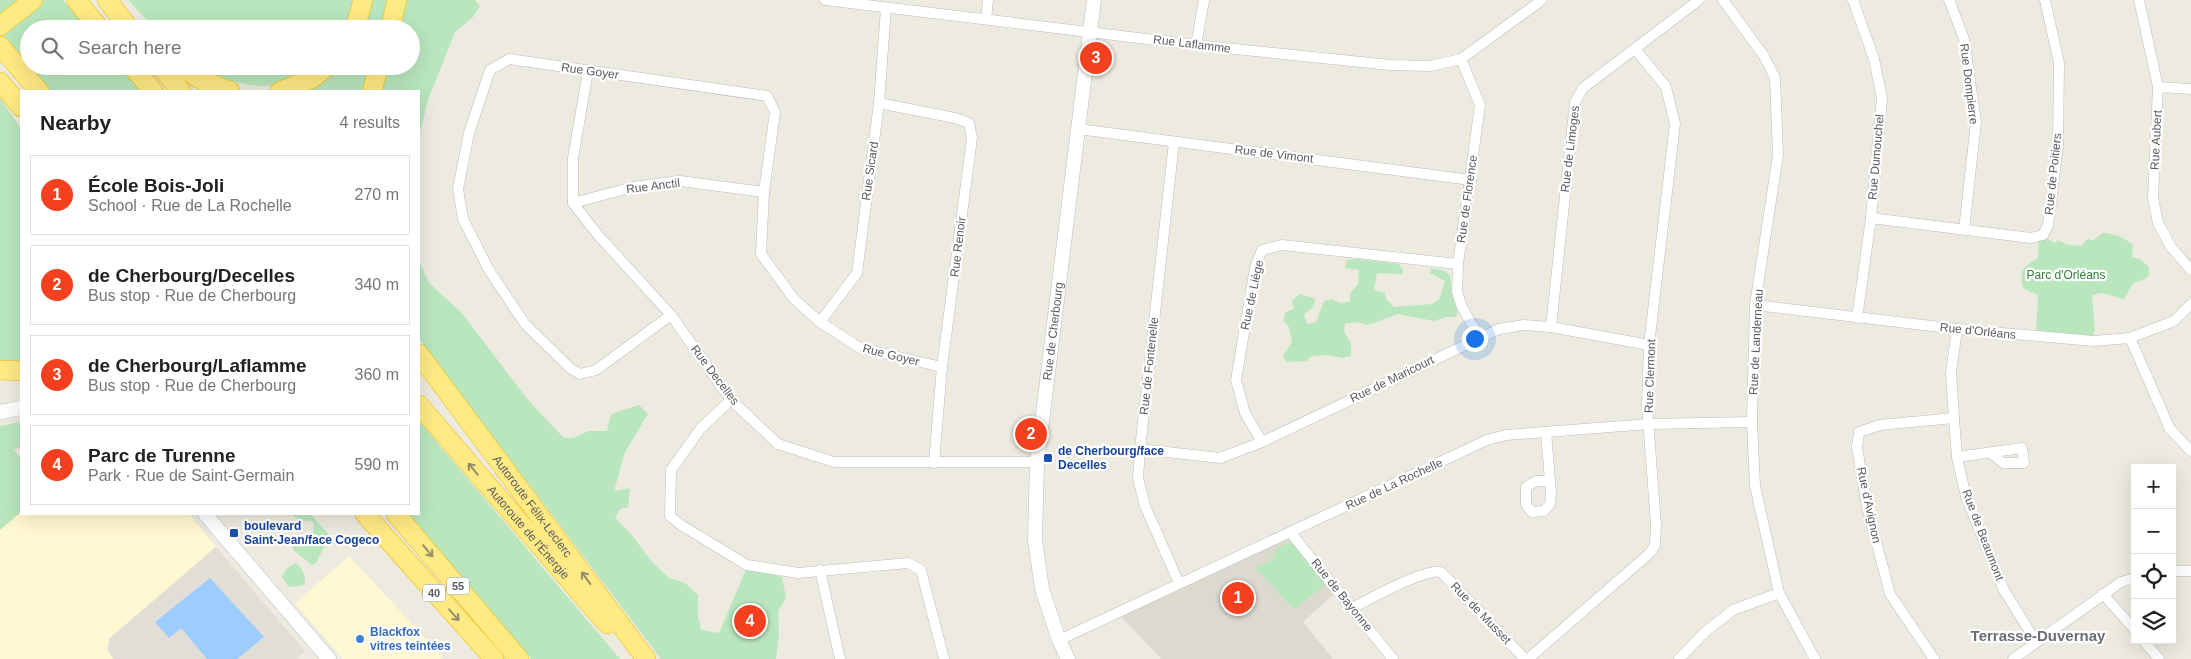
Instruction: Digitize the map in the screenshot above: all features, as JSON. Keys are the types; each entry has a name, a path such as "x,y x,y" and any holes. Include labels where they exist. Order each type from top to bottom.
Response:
{"highway":[{"path":"0,26 33,0"},
{"path":"76,0 93,20"},
{"path":"357,20 363,0"},
{"path":"392,20 397,0"},
{"path":"112,6 123,20"},
{"path":"112,6 127,20"},
{"path":"0,46 20,70"},
{"path":"24,75 37,90"},
{"path":"140,75 152,90"},
{"path":"168,75 180,90"},
{"path":"193,75 203,81 227,90"},
{"path":"283,90 311,79 316,75"},
{"path":"372,90 377,75"},
{"path":"0,82 20,106"},
{"name":"Autoroute Félix-Leclerc","path":"420,355 646,659"},
{"path":"420,367 453,402"},
{"path":"0,370 20,371"},
{"name":"Autoroute de l'Énergie","path":"420,406 637,659"},
{"name":"40","path":"366,515 494,659"},
{"name":"55","path":"397,515 519,659"}],"street":[{"name":"Rue Laflamme","path":"825,0 1196,46 1390,65 1430,66 1461,58 1542,0"},
{"path":"986,19 988,0"},
{"name":"Rue de Cherbourg","path":"1068,659 1059,640 1042,589 1035,540 1037,462 1094,0"},
{"path":"1196,46 1204,0"},
{"name":"Rue de Limoges","path":"1551,327 1575,102 1583,88 1699,0"},
{"name":"Rue de Landerneau","path":"1723,0 1764,56 1775,78 1778,155 1755,305 1752,422 1756,486 1779,592 1815,659"},
{"name":"Rue Dumouchel","path":"1853,0 1874,59 1882,98 1871,218 1857,318"},
{"name":"Rue Dompierre","path":"1949,0 1964,38 1976,122 1964,230"},
{"name":"Rue de Poitiers","path":"1871,218 2031,238 2043,235 2048,224 2058,146 2058,62 2045,0"},
{"name":"Rue Aubert","path":"2139,0 2158,87 2154,198 2158,223 2171,247 2191,270"},
{"name":"Rue Sicard","path":"820,322 856,273 879,103 886,8"},
{"name":"Rue Clermont","path":"1527,659 1650,553 1656,545 1647,406 1649,345 1675,124 1666,87 1635,49"},
{"name":"Rue de Florence","path":"1461,58 1480,105 1458,264 1457,292 1462,308 1479,337"},
{"name":"Rue Goyer","path":"670,315 596,370 580,374 572,370 525,324 489,270 463,219 458,189 469,133 490,70 509,59 767,96 775,112 764,192 761,254 794,299 820,322 860,348 942,367"},
{"path":"574,203 573,158 588,71"},
{"path":"2158,87 2191,88"},
{"name":"Rue Renoir","path":"879,103 955,118 969,123 972,138 942,367 934,463"},
{"name":"Rue de Vimont","path":"1078,129 1471,180"},
{"name":"Rue de Fontenelle","path":"1174,142 1138,478 1145,506 1179,583"},
{"name":"Rue Anctil","path":"574,203 633,187 680,181 764,192"},
{"name":"Rue Decelles","path":"574,203 598,235 670,315 731,400 778,444 834,462 1037,462"},
{"name":"Rue de Liège","path":"1262,442 1245,413 1236,380 1255,268 1262,250 1282,245 1458,264"},
{"name":"Rue d'Orléans","path":"1755,305 1957,329 2094,341 2130,338 2174,321 2191,304"},
{"name":"Rue de Maricourt","path":"1140,449 1220,458 1262,442 1499,329 1524,324 1551,327 1649,345"},
{"name":"Rue de Beaumont","path":"1957,329 1951,373 1957,457 1966,497 2004,590 2036,642"},
{"path":"2130,338 2170,429 2191,450"},
{"path":"731,400 701,428 671,470 670,516 681,526 746,565 798,573 908,563 921,570 944,659"},
{"path":"0,412 20,408"},
{"name":"Rue d'Avignon","path":"1934,659 1890,594 1867,507 1857,447 1859,432 1880,425 1954,418"},
{"name":"Rue de La Rochelle","path":"1059,640 1487,440 1506,435 1649,424 1752,422"},
{"path":"1546,432 1549,481"},
{"path":"1957,457 1990,453"},
{"path":"206,515 329,659"},
{"name":"Rue de Bayonne","path":"1290,532 1393,659"},
{"path":"820,570 840,659"},
{"name":"Rue de Musset","path":"1352,608 1421,575 1436,571 1442,572 1527,659"},
{"path":"2176,572 2191,571"},
{"path":"2013,659 2121,582 2131,579"},
{"path":"1679,659 1705,632 1733,610 1779,592"},
{"path":"2104,594 2131,625"},
{"path":"2146,644 2159,659"}],"shaded area":[{"path":"20,506 20,515 190,515 216,547 110,638 109,653 114,659 0,659 0,523"},
{"path":"1290,532 1335,593 1303,622 1333,659 1161,659 1117,612"},
{"path":"216,547 305,651 296,659 114,659 107,650 110,638"},
{"path":"349,556 443,657 440,659 343,659 295,603"}],"green space":[{"path":"0,0 63,0 80,20 20,20 20,55 0,32"},
{"path":"128,0 356,0 349,20 147,20"},
{"path":"369,0 391,0 385,20 363,20"},
{"path":"406,0 475,0 480,6 473,17 455,32 428,100 420,132 420,90 381,90 385,75 420,75 420,20 401,20"},
{"path":"37,75 127,75 139,90 49,90"},
{"path":"217,75 301,75 291,81 267,86 243,84"},
{"path":"321,75 369,75 364,90 297,90"},
{"path":"0,98 20,128 20,361 0,360"},
{"name":"Parc d'Orléans","path":"2103,233 2119,236 2133,245 2132,257 2140,259 2149,267 2149,275 2145,279 2133,283 2124,299 2102,293 2092,295 2094,341 2036,337 2038,295 2023,288 2022,272 2023,269 2038,258 2039,236 2043,235 2054,243 2058,240 2068,245 2081,246 2087,239 2093,240"},
{"path":"1357,259 1399,264 1403,274 1377,273 1374,290 1385,293 1386,299 1394,307 1432,304 1439,300 1445,281 1430,273 1431,268 1445,271 1450,275 1452,295 1458,313 1455,317 1446,317 1434,321 1398,314 1368,325 1357,322 1345,324 1344,331 1351,344 1351,356 1343,358 1327,355 1312,356 1306,361 1286,362 1283,356 1292,342 1289,327 1283,320 1286,312 1294,309 1292,301 1300,294 1316,299 1312,308 1304,314 1307,324 1316,322 1324,301 1332,299 1340,303 1350,302 1350,294 1358,284 1359,270 1345,268 1347,260"},
{"path":"420,263 429,283 461,312 528,400 564,438 573,438 588,431 607,431 611,414 639,405 648,414 625,452 614,491 630,488 628,507 620,509 615,518 631,534 652,562 669,578 685,583 698,595 698,616 701,630 719,633 748,565 776,569 776,576 782,577 786,598 778,611 779,635 776,659 661,659 420,340"},
{"path":"20,422 20,447 14,450 20,458 20,513 0,530 0,426"},
{"path":"420,422 620,659 531,659 409,515 420,515"},
{"path":"292,515 311,515 338,544 325,545 316,563 312,565 293,550 293,541 296,537 305,539 312,536 314,526 312,521 299,520"},
{"path":"1293,541 1325,585 1296,608 1293,608 1255,568 1272,558 1276,548"},
{"path":"295,563 302,569 305,582 304,585 289,587 282,577 286,569"}],"water":[{"path":"210,578 264,637 237,659 207,659 181,628 169,638 155,622"}],"place":[{"name":"de Cherbourg/Laflamme","path":"1096,58"},
{"name":"de Cherbourg/Decelles","path":"1031,434"},
{"name":"de Cherbourg/face Decelles","path":"1048,458"},
{"name":"boulevard Saint-Jean/face Cogeco","path":"234,533"},
{"name":"École Bois-Joli","path":"1238,598"},
{"name":"Parc de Turenne","path":"750,621"},
{"name":"Blackfox vitres teintées","path":"360,639"}],"district":[{"name":"Terrasse-Duvernay","path":"2038,636"}]}
